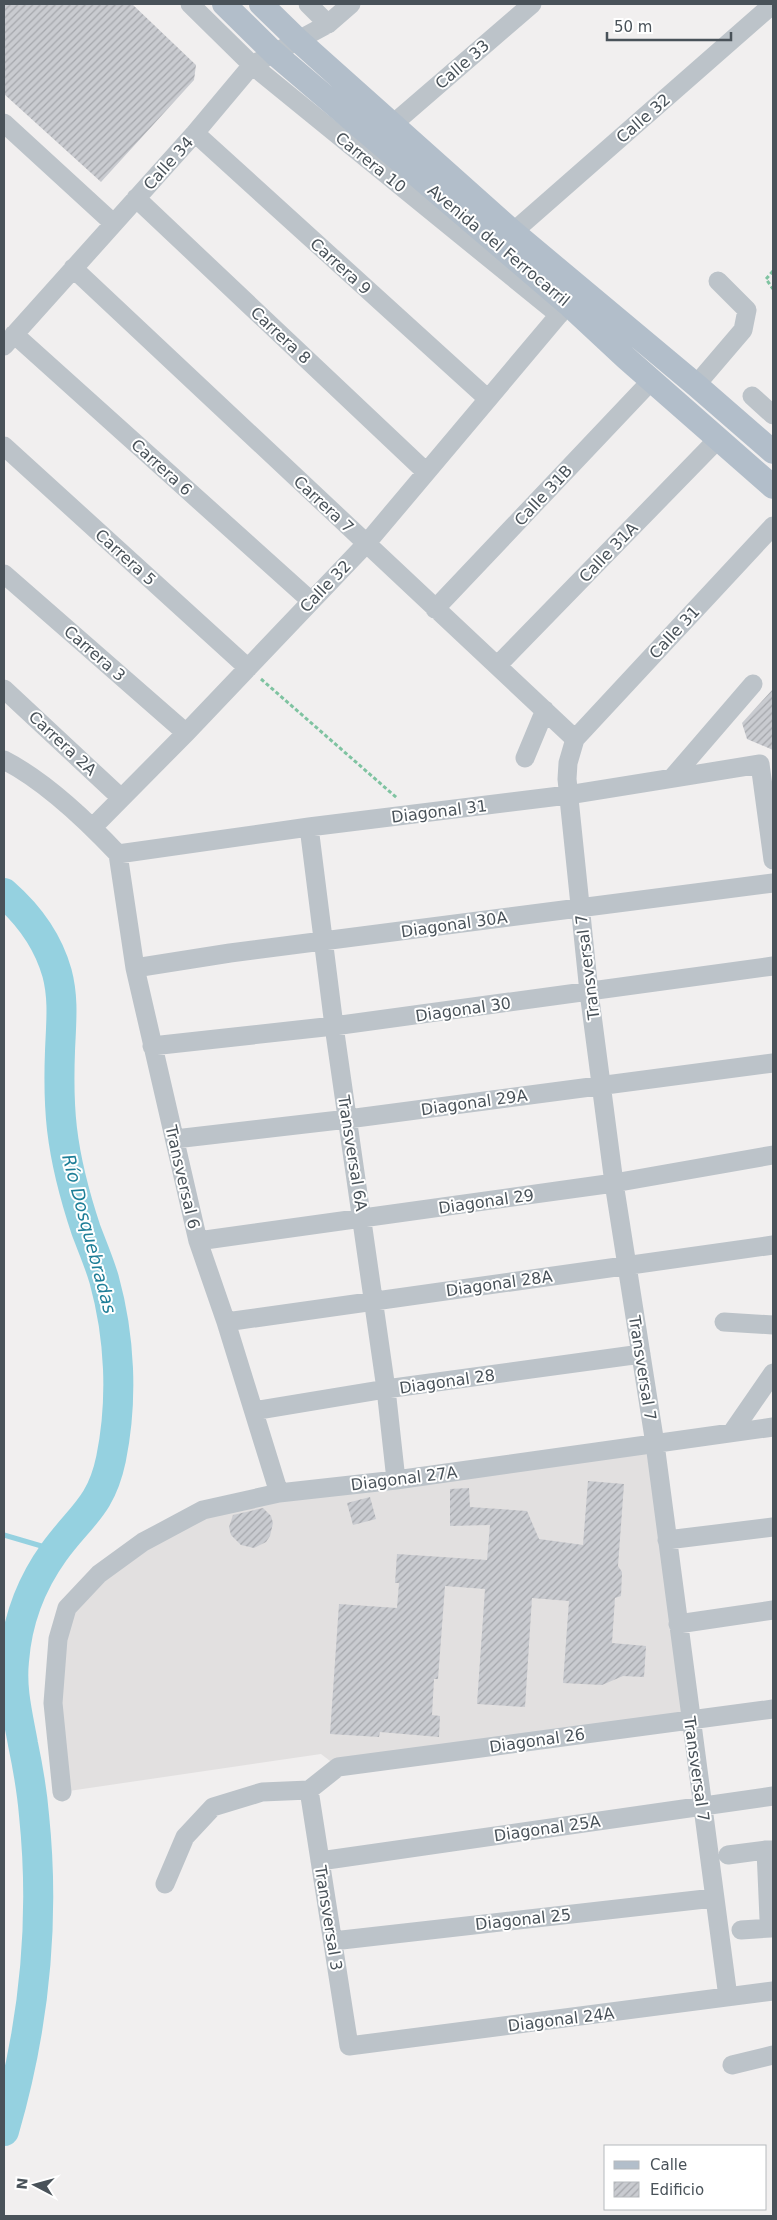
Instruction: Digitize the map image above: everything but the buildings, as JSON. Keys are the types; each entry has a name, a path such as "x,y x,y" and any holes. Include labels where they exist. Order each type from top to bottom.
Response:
{"main road":[{"name":"Avenida del Ferrocarril","path":"224,4 274,53 563,309 651,380 773,487"},
{"name":"Avenida del Ferrocarril","path":"260,4 513,232 773,452"}],"street":[{"name":"Carrera 10","path":"190,4 252,65 563,309"},
{"path":"308,4 328,24"},
{"name":"Calle 34","path":"9,340 195,132 252,65 328,24 350,4"},
{"name":"Calle 33","path":"393,124 532,4"},
{"name":"Calle 32","path":"513,232 773,4"},
{"path":"4,123 113,223"},
{"name":"Carrera 9","path":"195,132 488,398"},
{"name":"Carrera 8","path":"136,198 426,472"},
{"name":"Carrera 7","path":"73,268 576,739"},
{"path":"696,385 743,330 747,316 747,310 718,281"},
{"name":"Calle 32","path":"92,827 186,733 366,544 563,309"},
{"name":"Carrera 6","path":"9,340 310,601"},
{"name":"Calle 31B","path":"435,609 651,380"},
{"path":"752,396 773,416"},
{"name":"Calle 31A","path":"498,665 718,439"},
{"name":"Carrera 5","path":"4,446 248,668"},
{"name":"Calle 31","path":"576,739 773,526"},
{"name":"Carrera 3","path":"4,574 186,733"},
{"path":"672,778 753,684"},
{"name":"Carrera 2A","path":"4,689 121,798"},
{"path":"525,758 545,710"},
{"name":"Transversal 7","path":"576,739 568,763 568,795 589,992 614,1183 655,1444 728,1997"},
{"path":"4,760 23,770 92,827 118,854"},
{"name":"Diagonal 31","path":"118,854 309,827 568,795 760,764 773,860"},
{"name":"Transversal 6A","path":"309,827 334,1026 386,1389 396,1480"},
{"name":"Transversal 6","path":"118,854 136,968 152,1046 176,1139 198,1241 226,1322 279,1493"},
{"name":"Diagonal 30A","path":"136,968 230,953 773,883"},
{"name":"Diagonal 30","path":"152,1046 334,1026 773,966"},
{"name":"Diagonal 29A","path":"176,1139 348,1119 773,1063"},
{"name":"Diagonal 29","path":"198,1241 614,1183 773,1155"},
{"name":"Diagonal 28A","path":"226,1322 627,1264 773,1245"},
{"path":"724,1322 773,1325"},
{"name":"Diagonal 28","path":"254,1411 386,1389 641,1354"},
{"path":"733,1431 773,1372"},
{"name":"Diagonal 27A","path":"62,1792 53,1702 58,1639 67,1608 99,1574 143,1542 203,1510 279,1493 396,1480 655,1444 733,1431 773,1427"},
{"path":"667,1540 773,1527"},
{"path":"678,1624 773,1610"},
{"name":"Diagonal 26","path":"309,1790 338,1767 773,1708"},
{"path":"165,1884 185,1837 213,1807 262,1792 309,1790"},
{"name":"Transversal 3","path":"309,1790 349,2046"},
{"name":"Diagonal 25A","path":"320,1861 773,1796"},
{"path":"728,1856 770,1850 772,1928 741,1930"},
{"name":"Diagonal 25","path":"333,1941 714,1898"},
{"name":"Diagonal 24A","path":"349,2046 773,1991"},
{"path":"732,2065 773,2055"}],"path":[{"path":"773,271 766,279 773,289"},
{"path":"248,668 415,814"}],"shaded area":[{"path":"655,1444 690,1719 338,1767 321,1754 62,1792 53,1703 67,1608 203,1510"}],"waterway":[{"name":"Río Dosquebradas","path":"4,893 29,919 43,939 57,973 61,1002 60,1090 64,1142 68,1167 78,1205 102,1273 109,1301 114,1323 118,1369 115,1437 102,1489 89,1510 54,1552 38,1577 26,1604 18,1632 13,1672 14,1693 27,1762 34,1815 37,1855 37,1934 30,2014 23,2053 4,2131"},
{"path":"4,1535 55,1550"}]}
